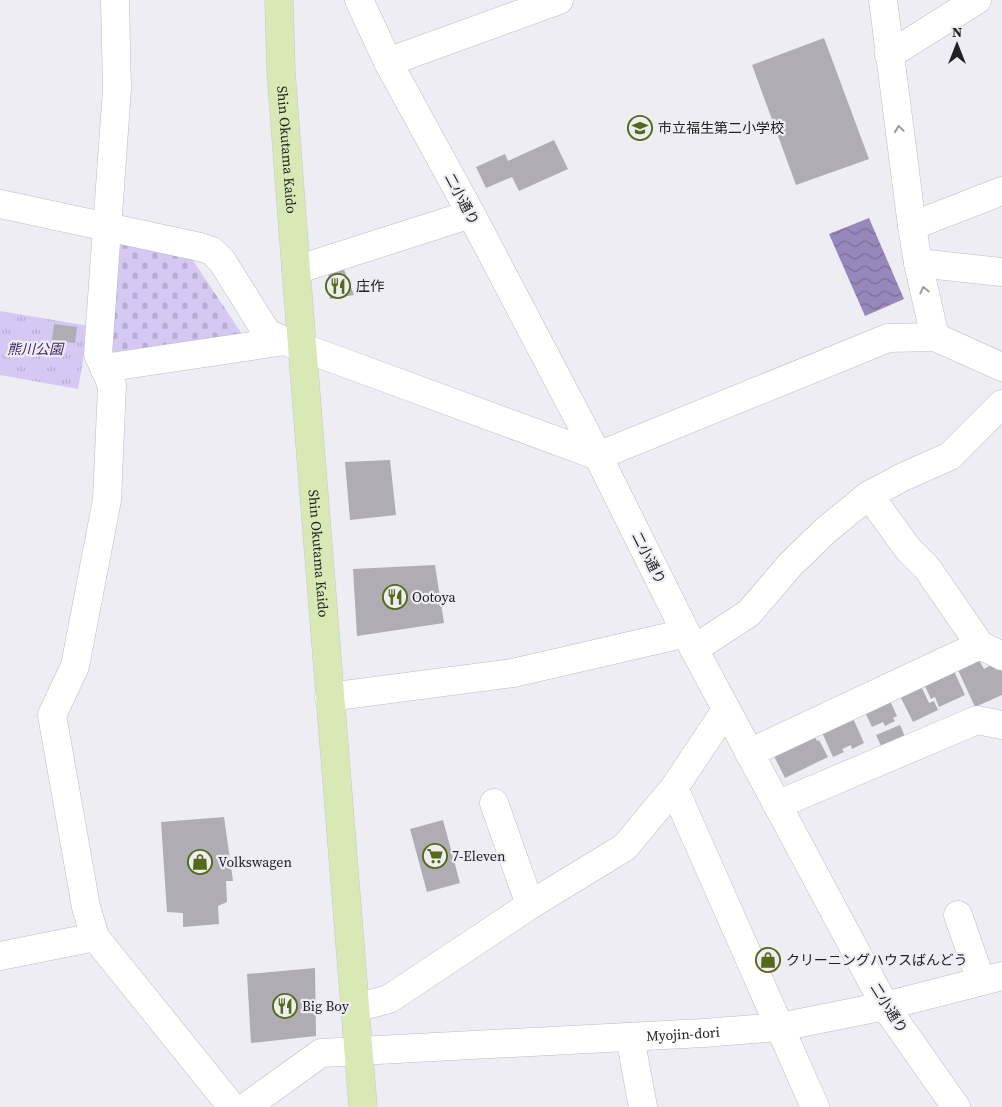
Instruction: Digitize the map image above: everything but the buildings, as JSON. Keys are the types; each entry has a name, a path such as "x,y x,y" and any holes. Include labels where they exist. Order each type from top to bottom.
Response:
{"main road":[{"name":"Shin Okutama Kaido","path":"279,0 282,72 296,270 293,344 329,697 363,1107"}],"street":[{"path":"115,0 117,89 98,354 112,385 107,500 75,666 52,715 86,907 95,937 232,1107"},
{"name":"二小通り","path":"358,0 388,62 471,214 598,456 726,710 885,1006 956,1107"},
{"path":"388,62 559,0"},
{"path":"883,0 912,226 918,263 935,337"},
{"path":"889,55 977,0"},
{"path":"912,226 1002,191"},
{"path":"0,204 200,246 212,251 222,261 267,334 598,456 888,338 935,337 1002,366"},
{"path":"296,270 471,214"},
{"path":"918,263 1002,272"},
{"path":"104,368 293,344"},
{"path":"329,697 513,673 690,641 749,613 826,530 869,495 950,456 1002,404"},
{"path":"749,753 991,651 927,568 908,549 869,495"},
{"path":"355,1008 389,999 530,906 625,848 674,788 726,710"},
{"path":"777,805 977,720 1002,725"},
{"path":"674,788 815,1107"},
{"path":"494,803 530,906"},
{"path":"958,915 992,979"},
{"path":"0,956 95,937"},
{"name":"Myojin-dori","path":"246,1107 318,1055 780,1027 885,1006 992,979"},
{"path":"630,1037 643,1107"}],"green space":[{"path":"110,238 188,253 244,337 111,361"},
{"name":"熊川公園","path":"0,311 89,326 78,389 0,375"}],"water":[{"path":"869,218 904,299 865,316 829,234"}],"place":[{"name":"市立福生第二小学校","path":"640,128"},
{"name":"庄作","path":"338,286"},
{"name":"Ootoya","path":"395,597"},
{"name":"7-Eleven","path":"435,856"},
{"name":"Volkswagen","path":"200,862"},
{"name":"クリーニングハウスばんどう","path":"768,960"},
{"name":"Big Boy","path":"285,1006"}]}
